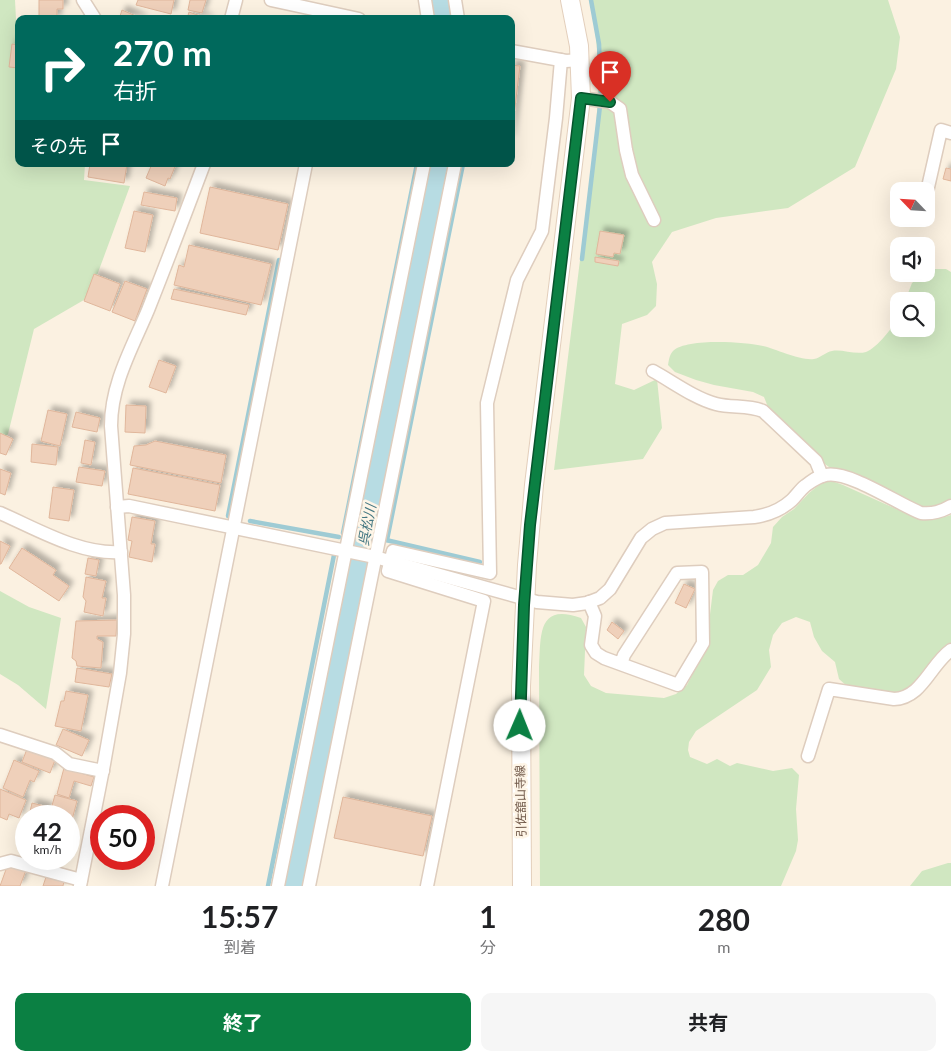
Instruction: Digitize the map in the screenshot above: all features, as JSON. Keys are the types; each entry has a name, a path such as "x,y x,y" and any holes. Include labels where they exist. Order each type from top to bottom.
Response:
{"main road":[{"name":"引佐舘山寺線","path":"522,886 520,726 524,598 534,485 581,98 580,60 570,0"}],"street":[{"path":"83,0 92,15"},
{"path":"232,15 236,0"},
{"path":"272,0 332,15"},
{"path":"425,0 427,15"},
{"path":"455,0 457,15"},
{"path":"515,52 561,60 580,60"},
{"path":"426,886 484,601 388,571 393,551 490,574 487,404 517,280 542,230 561,60"},
{"path":"581,98 610,102 620,109 632,175 654,220"},
{"path":"929,182 941,130 951,133"},
{"path":"0,864 11,861 81,883 123,654 125,614 111,408 114,391 203,167"},
{"path":"162,886 305,167"},
{"path":"278,886 348,551 423,167"},
{"path":"309,886 454,167"},
{"path":"653,371 707,401 726,406 754,407 763,411 816,461 822,476"},
{"path":"117,507 129,506 348,551 537,602 573,605 600,598 610,589 641,538 652,529 665,523 768,515 780,510 793,500 814,479 827,474 840,474 921,513 932,514 943,511 951,506"},
{"path":"0,513 78,547 110,553 121,552"},
{"path":"589,602 595,616 591,644 596,653 604,658 678,685 703,643 702,572 677,573 624,655 621,664"},
{"path":"808,756 829,689 894,699 902,698 916,690 941,658 951,650"},
{"path":"0,735 55,752 69,764 103,771"}],"green space":[{"path":"0,0 15,0 15,167 85,167 84,180 130,186 89,297 34,329 8,434 0,444"},
{"path":"589,0 888,0 900,37 896,69 855,167 788,208 716,218 672,232 652,262 657,284 656,306 647,315 622,324 615,384 634,390 657,379 662,428 643,459 554,470 595,139 598,69 596,35"},
{"path":"935,269 946,269 951,272 951,501 943,505 931,508 918,506 829,467 811,454 783,428 768,407 764,397 753,392 696,380 675,372 668,365 673,351 690,344 730,342 754,345 809,359 832,351 866,352 880,341 890,330 890,337 935,337 935,292 908,292 912,283 935,282"},
{"path":"824,481 832,481 843,485 914,517 933,519 951,515 951,644 942,649 911,688 899,693 887,693 848,687 839,679 835,662 822,651 814,637 810,622 796,617 782,623 773,635 769,650 771,667 757,690 696,731 689,742 688,750 690,757 707,764 717,759 730,766 737,763 773,771 792,768 799,775 796,809 798,840 796,851 781,886 540,886 539,667 540,644 544,625 549,618 556,615 567,614 581,618 586,627 584,675 591,686 606,693 664,698 676,694 687,685 706,647 713,590 718,581 728,575 743,575 758,565 771,543 773,527"},
{"path":"0,591 29,607 61,618 46,709 18,685 0,674"},
{"path":"951,863 951,886 910,886 922,871"}],"building":[{"path":"39,0 63,0 63,9 57,9 57,15 39,15"},
{"path":"138,0 174,0 171,14 136,5"},
{"path":"190,0 206,0 202,13 188,10"},
{"path":"122,10 134,15 120,15"},
{"path":"12,44 15,44 15,68 9,67"},
{"path":"515,65 520,66 515,107"},
{"path":"90,167 127,167 124,183 88,177"},
{"path":"151,167 175,167 165,186 146,178"},
{"path":"946,168 951,169 951,181 943,179"},
{"path":"210,187 288,204 278,250 200,233"},
{"path":"144,192 177,198 175,211 141,205"},
{"path":"134,211 153,215 145,252 125,248"},
{"path":"600,231 624,235 620,254 614,253 613,257 596,254"},
{"path":"189,245 271,264 261,305 174,285 179,265 184,267"},
{"path":"595,257 619,261 618,266 595,262"},
{"path":"94,274 120,284 110,311 84,301"},
{"path":"125,281 147,289 135,321 112,312"},
{"path":"174,289 249,305 246,315 171,299"},
{"path":"159,360 176,366 166,393 149,387"},
{"path":"126,405 146,406 145,433 125,432"},
{"path":"48,410 67,414 60,446 41,441"},
{"path":"76,412 100,418 97,432 72,427"},
{"path":"0,433 13,439 6,455 0,453"},
{"path":"85,440 95,442 91,465 81,463"},
{"path":"155,441 226,455 221,483 130,465 134,446 146,445"},
{"path":"32,444 58,447 56,465 31,462"},
{"path":"79,467 105,471 102,486 76,482"},
{"path":"133,468 220,485 215,511 128,494"},
{"path":"0,469 11,473 5,495 0,493"},
{"path":"53,487 74,490 69,521 49,518"},
{"path":"132,517 155,521 151,544 155,544 152,562 129,557 132,541 128,540"},
{"path":"0,541 10,546 1,564 0,564"},
{"path":"22,548 56,570 53,575 69,586 59,601 9,568"},
{"path":"88,558 99,560 96,576 85,574"},
{"path":"86,577 106,581 102,598 106,598 103,616 84,612 86,601 83,597"},
{"path":"684,584 695,589 686,608 675,603"},
{"path":"117,620 116,636 97,636 97,639 103,642 101,668 77,666 76,661 72,658 76,621"},
{"path":"612,622 624,631 618,639 607,630"},
{"path":"77,668 112,674 109,687 75,682"},
{"path":"66,691 88,695 81,731 55,726 61,701 64,701"},
{"path":"63,729 89,740 82,756 56,745"},
{"path":"27,749 55,760 50,773 22,762"},
{"path":"14,760 39,771 34,782 30,780 23,797 3,788"},
{"path":"64,768 94,777 91,786 74,781 69,798 57,794"},
{"path":"0,789 26,800 24,805 15,805 15,816 9,814 7,820 0,817"},
{"path":"55,795 77,801 76,805 52,805"},
{"path":"343,797 432,816 423,856 334,838"},
{"path":"8,864 15,866 15,870 26,870 20,886 0,886"},
{"path":"47,874 64,881 63,886 43,886"}],"waterway":[{"name":"呉松川","path":"440,0 442,15"},
{"path":"591,0 599,44 601,94"},
{"path":"582,259 600,106"},
{"path":"343,533 416,167"},
{"name":"呉松川","path":"294,886 439,167"},
{"path":"387,540 462,167"},
{"path":"229,516 279,260"},
{"path":"250,521 339,537"},
{"path":"365,535 375,537"},
{"path":"353,539 363,541"},
{"path":"386,540 480,562"},
{"path":"268,886 334,555"}],"route":[{"path":"520,726 524,605 530,525 580,120 581,98 610,102"}]}
